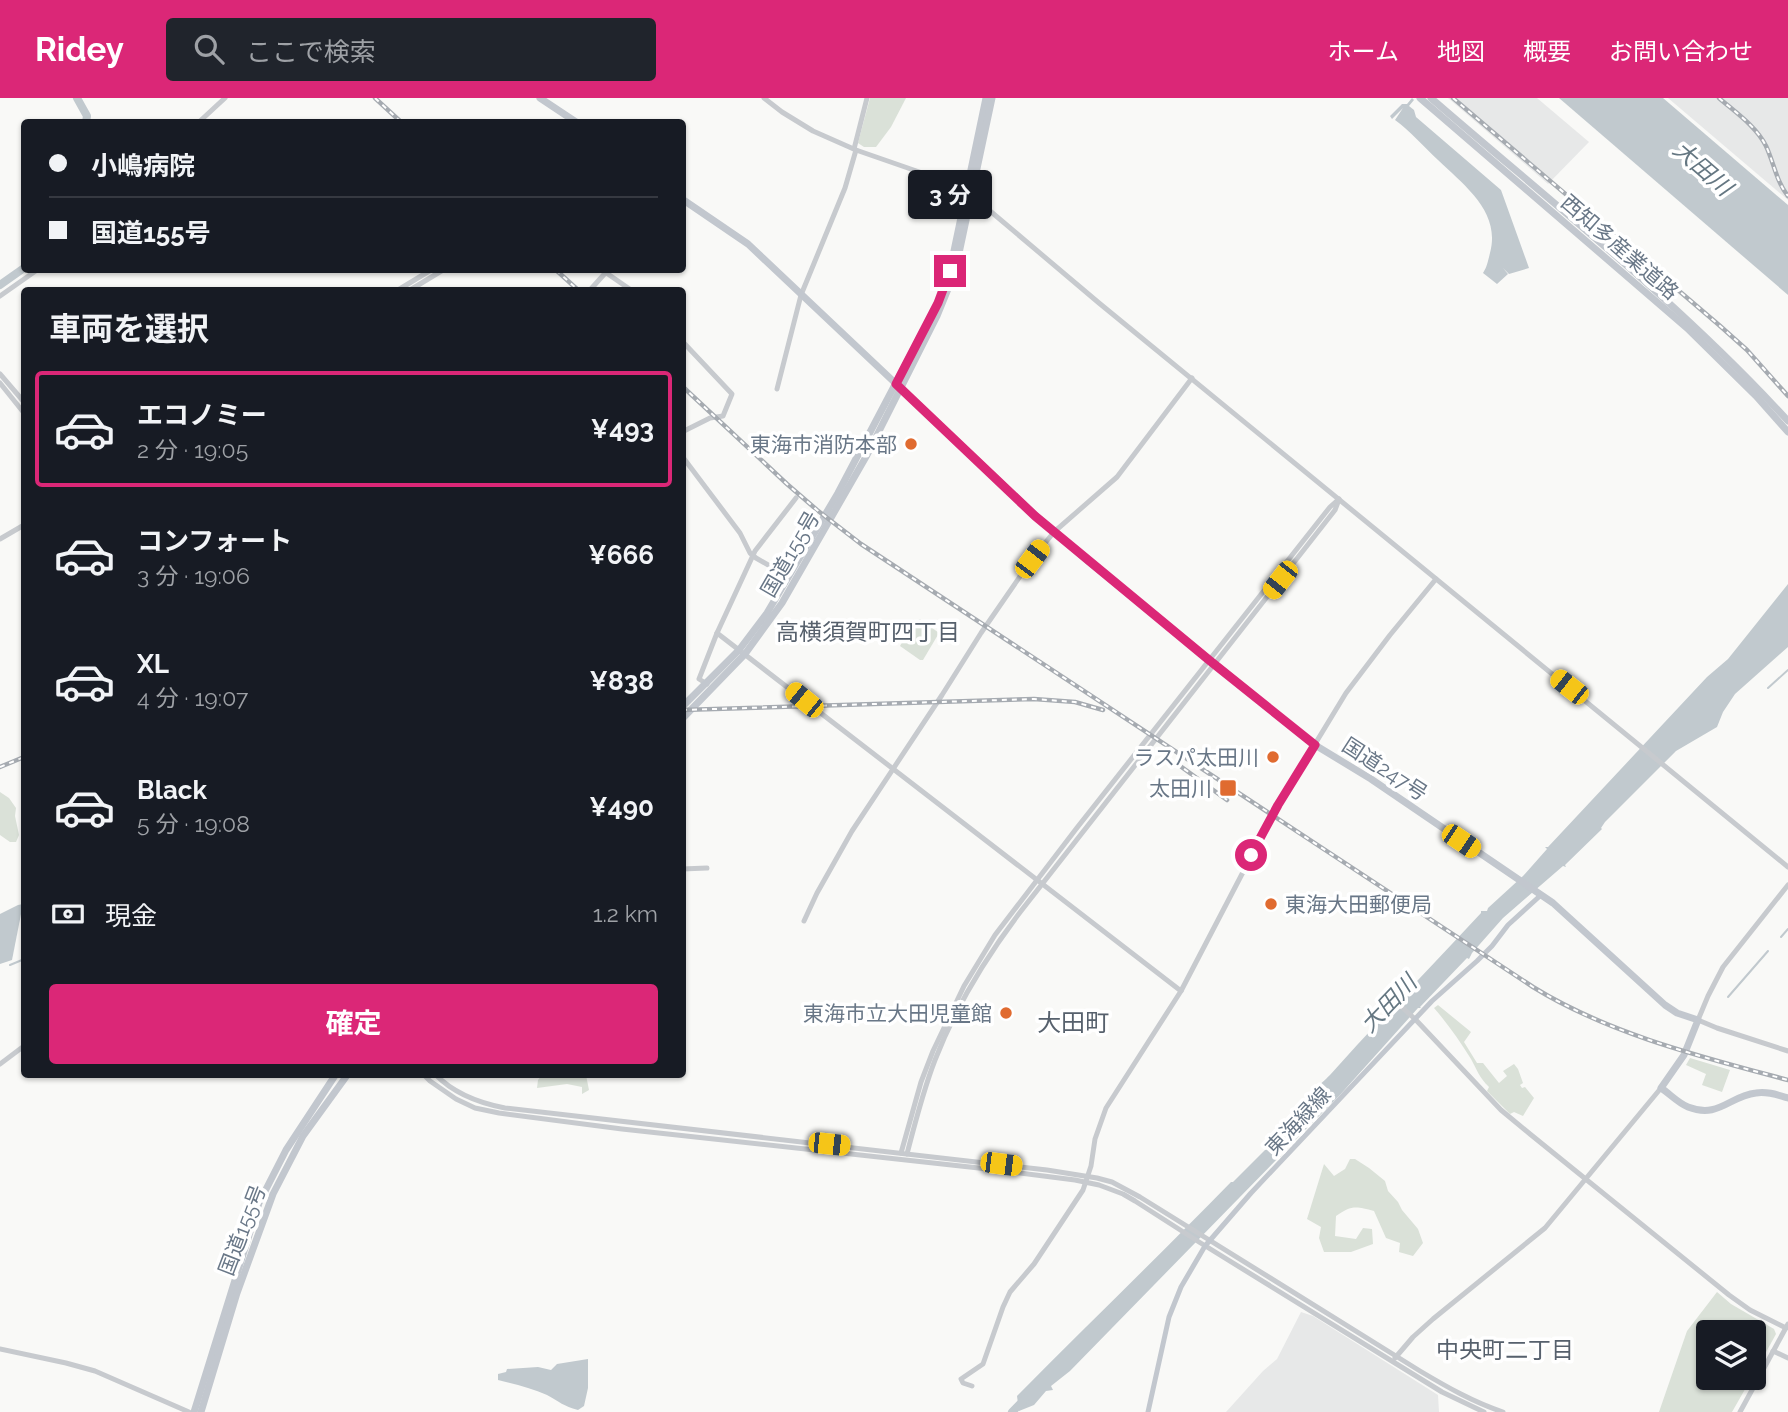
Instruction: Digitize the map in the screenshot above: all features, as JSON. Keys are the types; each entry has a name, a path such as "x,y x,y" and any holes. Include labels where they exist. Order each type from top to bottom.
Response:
{"highway":[{"path":"540,98 572,119"},
{"name":"国道155号","path":"969,195 986,98"},
{"name":"国道155号","path":"686,715 782,603 867,455 948,279 992,98"},
{"name":"西知多産業道路","path":"1420,98 1687,328 1756,396 1788,432"},
{"name":"西知多産業道路","path":"1431,98 1684,316 1788,421"},
{"path":"686,202 748,244 898,386"},
{"name":"国道155号","path":"686,704 742,652 789,577 898,386"},
{"name":"国道247号","path":"898,386 1035,516 1315,745 1381,786 1538,893 1665,1005 1677,1013 1699,1020"},
{"path":"1699,1020 1684,1055 1661,1088 1685,1106 1703,1110 1719,1108 1738,1098 1757,1093 1788,1098"},
{"name":"国道155号","path":"192,1412 260,1203 286,1150 333,1078"},
{"name":"国道155号","path":"201,1412 237,1293 273,1194 303,1136 345,1078"}],"main road":[{"name":"東海緑線","path":"1148,1412 1169,1317 1181,1287 1207,1239 1414,1018 1492,946 1538,893"}],"street":[{"path":"203,119 225,98"},
{"path":"764,98 813,131 951,184 986,207 1099,303 1788,867"},
{"path":"777,389 801,295 845,188 867,98"},
{"path":"0,296 33,273"},
{"path":"403,287 426,273"},
{"path":"415,287 438,273"},
{"path":"593,287 604,273"},
{"path":"609,273 627,287"},
{"path":"686,345 732,394 723,416 710,418 686,430"},
{"path":"0,374 21,398"},
{"path":"804,922 852,831 981,633 1054,531 1117,477 1192,378"},
{"path":"0,383 21,409"},
{"path":"686,461 740,533 753,555 789,577"},
{"path":"707,684 699,679 753,555 796,498"},
{"path":"903,1159 921,1082 933,1051 957,998 995,935 1037,879 1335,510 1339,499"},
{"path":"0,539 21,527"},
{"path":"972,1386 963,1384 961,1379 983,1364 1010,1293 1034,1264 1083,1190 1088,1179 1095,1139 1106,1108 1181,991 1262,834 1346,693 1436,579"},
{"path":"717,633 1181,991"},
{"path":"904,1153 935,1061 954,1017 985,962 1212,662"},
{"path":"686,869 707,868"},
{"path":"1788,885 1723,967 1699,1020 1788,1051"},
{"path":"1396,1001 1501,1110 1730,1295 1751,1310 1787,1326 1740,1412"},
{"path":"0,1064 21,1048"},
{"path":"429,1078 445,1092 466,1104 499,1113 622,1129 1088,1179"},
{"path":"440,1078 453,1089 483,1103 505,1108 1047,1170 1088,1179 1123,1194 1207,1239 1448,1395 1484,1412"},
{"path":"1394,1359 1412,1337 1545,1228 1661,1088"},
{"path":"1184,1228 1205,1246 1394,1359 1456,1392 1503,1412"},
{"path":"0,1349 95,1371 192,1412"},
{"path":"1773,1351 1788,1357"}],"shaded area":[{"path":"870,98 906,98 891,127 876,147 864,147 858,143"},
{"path":"1448,98 1537,98 1589,142 1548,184"},
{"path":"1668,98 1788,98 1788,200"},
{"path":"920,619 939,633 923,660 900,646 913,623"},
{"path":"0,792 9,798 16,808 19,835 16,842 10,842 0,835"},
{"path":"1438,1005 1471,1032 1464,1042 1477,1063 1483,1063 1499,1083 1507,1076 1503,1071 1514,1064 1518,1069 1523,1083 1520,1085 1534,1098 1523,1116 1514,1112 1510,1114 1487,1091 1489,1087 1434,1008"},
{"path":"1690,1058 1730,1070 1722,1092 1702,1085 1706,1074 1686,1065"},
{"path":"587,1078 589,1090 582,1094 582,1087 567,1084 537,1088 538,1080"},
{"path":"1350,1159 1355,1159 1385,1181 1388,1191 1418,1229 1423,1243 1413,1256 1399,1252 1400,1243 1386,1238 1374,1211 1358,1207 1350,1208 1336,1216 1335,1236 1356,1239 1363,1228 1372,1229 1373,1244 1351,1252 1324,1252 1319,1238 1321,1227 1307,1219 1324,1164 1334,1176 1345,1169"},
{"path":"1717,1292 1731,1304 1759,1320 1696,1320 1696,1390 1745,1390 1732,1412 1659,1412 1687,1331"},
{"path":"1301,1312 1313,1316 1438,1395 1439,1412 1226,1412 1277,1359"},
{"path":"1766,1324 1774,1329 1776,1334 1766,1352"}],"water":[{"path":"1412,98 1414,100 1409,106 1416,117 1501,190 1529,268 1509,274 1503,268 1508,274 1497,284 1483,273 1492,238 1485,212 1469,190 1395,120 1403,108 1392,119 1390,116"},
{"path":"1559,98 1663,98 1788,205 1788,295"},
{"path":"1788,584 1788,647 1735,694 1717,727 1676,751 1605,822 1602,829 1565,865 1566,867 1563,866 1503,918 1469,959 1467,958 1421,1008 1418,1008 1281,1157 1070,1371 1051,1386 1053,1390 1046,1391 1034,1405 1019,1411 1017,1396 1271,1144 1308,1097 1481,911 1487,911 1523,876 1547,849 1545,847 1548,847 1707,677 1728,659"},
{"path":"21,904 21,914 12,960 0,964 0,914"},
{"path":"588,1359 588,1388 584,1406 578,1410 535,1390 498,1380 498,1374 506,1372 507,1369 538,1367 551,1370 557,1364"}],"waterway":[{"path":"77,98 86,119"},
{"path":"0,285 21,270"},
{"path":"1768,688 1788,670"},
{"path":"1781,937 1788,929"},
{"path":"1728,997 1768,951"},
{"path":"10,965 21,960"},
{"name":"大田川","path":"1012,1412 1025,1399"}],"railway":[{"path":"375,98 398,119"},
{"path":"1453,98 1719,325 1747,350 1788,396"},
{"path":"1719,98 1762,139 1788,196"},
{"path":"559,273 575,287"},
{"path":"686,390 787,484 861,544 1533,987 1562,1004 1624,1031 1690,1053 1788,1080"},
{"path":"686,710 1034,699 1075,702 1103,710"},
{"path":"0,767 21,758"},
{"path":"1176,763 1227,800"}],"place":[{"name":"東海市消防本部","path":"911,444"},
{"name":"ラスパ太田川","path":"1273,757"},
{"name":"太田川","path":"1228,788"},
{"name":"東海大田郵便局","path":"1271,904"},
{"name":"東海市立大田児童館","path":"1006,1013"}],"district":[{"name":"高横須賀町四丁目","path":"868,631"},
{"name":"大田町","path":"1073,1022"},
{"name":"中央町二丁目","path":"1505,1349"}],"route":[{"path":"950,271 938,303 896,384 1035,516 1315,745 1251,855"}]}
